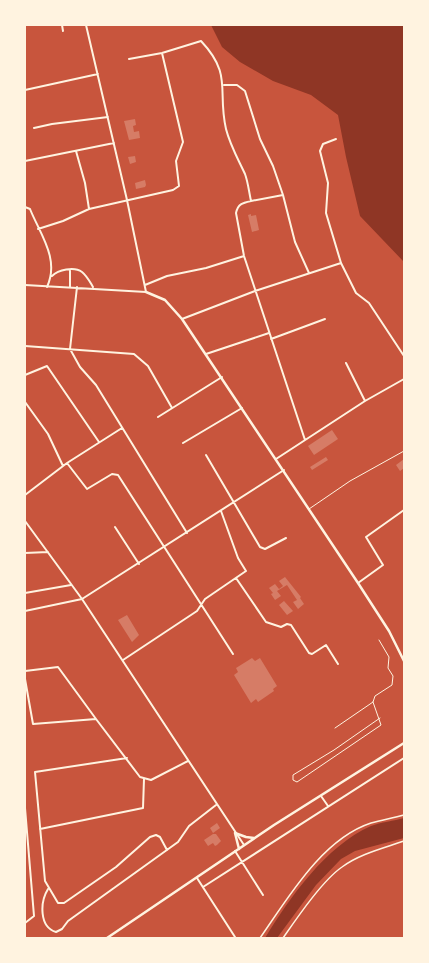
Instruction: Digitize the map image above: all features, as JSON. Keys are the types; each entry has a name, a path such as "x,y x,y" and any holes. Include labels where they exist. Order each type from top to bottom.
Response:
{"street":[{"path":"62,25 63,31"},
{"path":"86,25 127,200 146,292"},
{"path":"129,59 162,52 201,41 215,58 220,68 223,84 226,128 234,153 246,176 251,201"},
{"path":"38,229 63,221 89,210 173,190 179,186 176,161 183,142 162,52"},
{"path":"25,90 98,74"},
{"path":"223,84 237,85 245,90 260,139 273,166 283,196 295,242 309,273"},
{"path":"34,128 52,124 108,117"},
{"path":"336,139 323,144 320,151 328,183 326,213 341,263 356,293 369,303 404,356"},
{"path":"25,161 114,143"},
{"path":"76,151 89,210"},
{"path":"283,196 241,203 237,207 236,219 244,256 255,291 306,440"},
{"path":"25,207 30,209 38,229 47,244 50,254 51,277"},
{"path":"145,284 167,276 206,268 244,256"},
{"path":"182,319 255,291 341,263"},
{"path":"70,270 70,287"},
{"path":"46,286 51,277 56,273 70,270 82,272 93,288"},
{"path":"25,284 146,292 164,300 182,319 284,470 308,509 389,631 404,661"},
{"path":"77,287 70,349 80,367 96,385 187,533"},
{"path":"271,339 325,320"},
{"path":"206,354 269,333"},
{"path":"25,346 134,354 148,366 172,408"},
{"path":"346,363 365,401"},
{"path":"25,375 46,366 49,368 99,442"},
{"path":"158,417 222,377"},
{"path":"276,459 365,401 404,379"},
{"path":"25,402 48,434 64,466"},
{"path":"183,443 242,408"},
{"path":"25,495 67,463 122,428"},
{"path":"206,455 263,549 286,538"},
{"path":"67,463 87,489 112,474 118,475 233,654"},
{"path":"25,611 82,599 140,564 284,470"},
{"path":"358,583 382,565 366,537 404,510"},
{"path":"123,660 201,606 206,599 246,571 238,558 221,511"},
{"path":"25,521 82,599 216,805 244,845"},
{"path":"115,527 140,564"},
{"path":"25,553 48,552"},
{"path":"236,578 266,622 281,627 288,624 291,625 309,653 312,654 326,645 338,664"},
{"path":"25,593 71,585"},
{"path":"25,671 58,667 140,777 151,780 188,761"},
{"path":"25,679 31,722 35,724 96,719"},
{"path":"107,938 254,838 404,743"},
{"path":"127,758 35,772 45,881 48,889 58,903 64,903 116,866 150,837 156,835 160,837 167,850"},
{"path":"203,888 404,758"},
{"path":"40,830 143,808 144,779"},
{"path":"321,796 328,806"},
{"path":"48,889 42,901 46,925 50,930 56,932 62,929 68,921 178,842 189,826 216,805"},
{"path":"25,808 34,916 33,919 25,923"},
{"path":"260,938 292,893 325,851 370,823 404,815"},
{"path":"235,833 254,838"},
{"path":"235,833 239,849"},
{"path":"283,938 315,895 341,867 356,859 404,841"},
{"path":"235,852 263,895"},
{"path":"197,878 235,937"}],"lane":[{"path":"308,509 350,481 404,451"},
{"path":"335,728 373,702 375,696 392,685 394,681 388,668 389,657 379,640"},
{"path":"373,702 380,718 381,725 297,782 293,780 293,775 334,750 380,718"}],"shaded area":[{"path":"211,25 404,25 404,262 360,216 338,115 311,95 273,81 240,62 222,47"},
{"path":"404,818 404,838 355,851 341,859 316,885 277,938 265,938 286,906 310,874 339,846 371,826"}],"building":[{"path":"135,119 136,125 133,126 134,132 139,131 140,138 129,140 124,121"},
{"path":"135,156 136,162 130,164 128,157"},
{"path":"145,180 145,187 136,189 135,183"},
{"path":"251,214 251,216 256,215 259,230 252,232 248,215"},
{"path":"332,430 338,439 314,455 308,446"},
{"path":"326,457 328,460 312,470 310,467"},
{"path":"404,459 404,468 400,471 396,465"},
{"path":"285,577 301,597 300,598 304,604 298,609 293,602 297,600 287,585 277,591 281,596 275,600 271,594 273,593 269,588 275,584 279,589 283,586 279,581"},
{"path":"284,601 293,611 287,615 279,605"},
{"path":"127,615 139,635 132,642 118,620"},
{"path":"252,658 255,661 260,658 277,686 273,689 274,691 258,702 256,699 251,703 234,675 238,672 236,668"},
{"path":"217,823 220,828 213,833 210,828"},
{"path":"213,834 216,834 221,841 215,846 213,843 208,846 204,840"}]}
